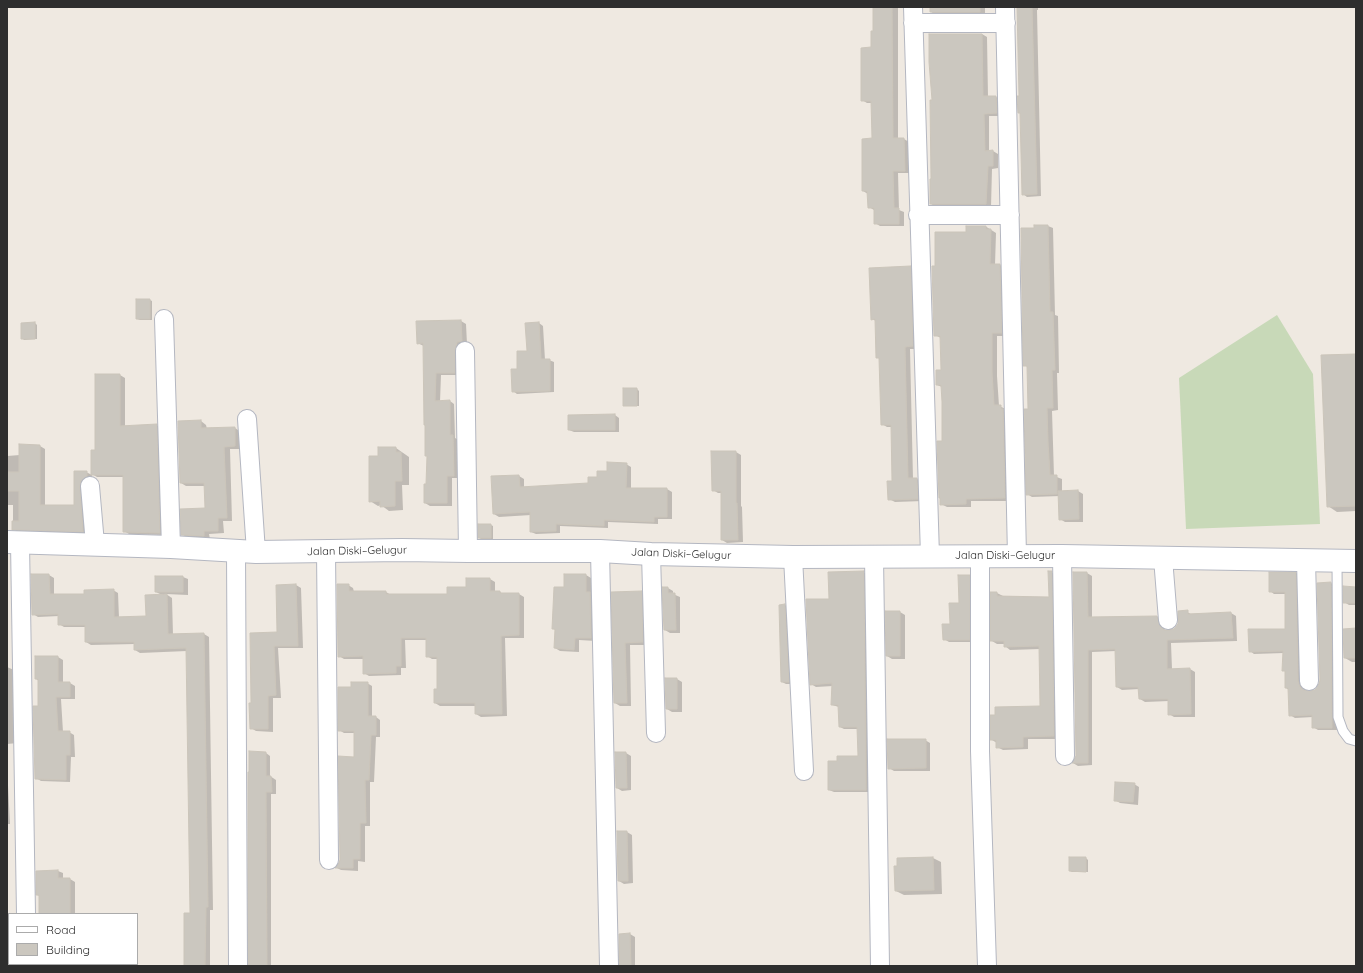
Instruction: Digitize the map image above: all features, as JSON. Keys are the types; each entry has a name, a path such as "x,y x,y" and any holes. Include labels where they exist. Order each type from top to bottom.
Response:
{"main road":[{"name":"Jalan Diski–Gelugur","path":"13,543 94,544 246,551 600,551 651,554 793,557 1062,556 1347,561"}],"street":[{"path":"930,556 918,216 913,15 1006,15 1017,556"},
{"path":"918,216 1010,215"},
{"path":"164,319 171,547"},
{"path":"465,351 468,552"},
{"path":"238,966 248,419"},
{"path":"90,486 94,544"},
{"path":"13,543 26,913"},
{"path":"600,551 609,966"},
{"path":"326,552 329,860"},
{"path":"651,554 656,733"},
{"path":"980,556 980,751 987,966"},
{"path":"1062,556 1065,756"},
{"path":"793,557 804,771"},
{"path":"874,557 880,966"},
{"path":"1163,558 1168,620"},
{"path":"1306,560 1309,681"}],"lane":[{"path":"1347,561 1338,717 1343,731 1349,739 1356,741"}],"green space":[{"path":"1277,315 1313,374 1320,524 1186,529 1179,378"}],"building":[{"path":"873,7 892,7 893,138 904,138 905,171 893,171 894,208 899,208 899,224 874,224 874,208 868,208 867,191 862,191 862,139 872,138 871,101 861,101 861,48 871,47"},
{"path":"930,7 980,7 980,12 930,12"},
{"path":"1017,7 1032,7 1037,194 1022,195 1020,113 1018,113 1017,96 1019,96"},
{"path":"929,34 982,34 983,96 996,96 997,113 984,114 985,151 993,150 993,166 988,166 986,204 930,204 930,100 932,100 929,62"},
{"path":"1034,225 1048,225 1050,312 1053,312 1055,370 1052,370 1053,408 1047,408 1048,442 1050,475 1057,475 1057,494 1026,495 1024,409 1028,409 1027,366 1023,366 1021,228 1034,228"},
{"path":"966,226 986,226 986,229 991,229 990,264 1000,264 1002,333 992,333 992,372 994,405 1001,405 1001,409 1003,409 1005,498 966,499 966,504 940,505 937,441 942,441 942,402 941,385 936,385 936,370 941,370 940,336 934,336 932,266 935,266 935,232 966,232"},
{"path":"911,266 913,346 905,347 908,478 917,478 918,499 888,500 887,481 892,481 891,425 881,425 879,358 876,358 875,319 871,320 869,268"},
{"path":"136,299 150,299 150,319 136,319"},
{"path":"461,320 462,341 457,342 455,351 455,373 436,373 435,401 450,400 450,435 453,435 454,476 447,476 447,503 424,503 424,484 426,484 427,456 425,456 423,343 417,344 416,321"},
{"path":"35,322 35,339 21,339 21,323"},
{"path":"539,322 541,359 550,359 550,391 512,392 511,369 517,369 517,351 527,351 525,323"},
{"path":"1356,354 1356,506 1327,507 1321,355"},
{"path":"95,374 120,374 120,426 157,424 160,533 123,532 123,475 91,475 91,450 95,450"},
{"path":"623,388 637,388 637,406 623,406"},
{"path":"615,414 615,430 568,430 568,415"},
{"path":"201,420 201,428 235,427 235,446 224,447 227,518 218,518 218,531 204,531 204,536 181,535 180,509 205,508 204,483 180,483 178,421"},
{"path":"19,444 40,445 40,505 74,505 74,471 87,471 87,476 81,481 80,487 83,532 12,530 12,521 19,521 19,491 7,491 7,472 19,472"},
{"path":"378,447 396,447 396,452 401,452 402,481 395,481 395,506 380,507 380,501 369,502 369,456 378,456"},
{"path":"711,451 736,451 738,540 721,540 721,491 712,491"},
{"path":"607,462 627,463 626,488 667,488 667,517 654,517 654,522 604,520 604,526 556,524 556,531 530,532 530,512 493,514 491,476 519,475 520,487 588,483 588,477 597,477 597,471 607,471"},
{"path":"1078,490 1079,519 1059,520 1058,491"},
{"path":"478,524 491,524 491,538 478,538"},
{"path":"864,571 866,790 828,790 828,761 837,761 837,756 858,756 857,727 839,727 838,705 831,705 832,683 810,685 806,599 829,599 828,572"},
{"path":"1048,571 1052,571 1054,736 1023,737 1023,747 996,748 996,740 990,740 990,715 995,715 995,707 1040,706 1039,646 1004,647 1004,641 990,641 990,592 997,592 997,596 1049,597"},
{"path":"1073,572 1087,572 1088,617 1157,616 1160,626 1164,630 1168,630 1174,629 1178,624 1178,611 1188,610 1188,614 1231,612 1233,638 1167,640 1167,669 1190,668 1191,714 1168,715 1168,699 1139,699 1138,687 1116,687 1115,649 1088,650 1088,763 1072,763 1076,756"},
{"path":"1269,572 1296,572 1298,681 1300,687 1309,691 1315,690 1320,681 1317,583 1331,582 1332,728 1312,728 1312,715 1289,716 1288,688 1285,688 1285,671 1282,671 1283,651 1249,652 1248,629 1285,629 1285,592 1269,592"},
{"path":"31,574 49,574 50,594 84,594 84,590 114,589 114,617 146,616 145,595 167,594 168,634 204,633 208,907 206,907 205,966 184,966 184,913 190,913 186,648 134,650 134,642 85,642 85,625 58,625 58,614 32,615"},
{"path":"564,574 586,574 586,592 590,592 591,638 575,638 574,650 554,648 555,629 552,629 554,587 564,587"},
{"path":"958,575 970,575 970,640 943,640 942,624 950,624 949,603 959,603"},
{"path":"155,576 183,576 183,592 155,592"},
{"path":"466,578 490,578 490,591 500,591 500,593 519,593 519,635 501,636 502,714 475,714 475,703 434,703 434,689 437,689 437,657 426,657 426,638 401,638 401,666 396,666 396,673 363,674 363,656 338,657 337,584 349,584 349,591 386,591 386,594 447,594 447,587 466,587"},
{"path":"296,584 298,646 274,646 276,695 268,696 268,729 250,729 250,633 277,632 276,585"},
{"path":"1343,586 1356,587 1356,603 1343,603"},
{"path":"662,587 668,587 668,593 675,593 676,630 664,630"},
{"path":"642,591 643,642 625,643 627,703 614,703 611,592"},
{"path":"785,604 789,682 781,682 779,605"},
{"path":"885,611 900,611 900,656 886,656"},
{"path":"1356,628 1356,658 1344,658 1343,629"},
{"path":"35,656 58,656 58,682 70,682 70,697 56,697 58,731 70,731 70,755 66,755 66,780 35,779 33,706 38,706 38,679 35,679"},
{"path":"665,678 677,678 677,709 666,709"},
{"path":"351,682 368,682 368,716 376,716 376,735 371,735 369,780 365,780 366,823 360,823 360,859 353,859 353,868 335,868 340,860 338,756 354,757 354,731 338,731 338,687 351,687"},
{"path":"887,739 926,739 926,768 888,769"},
{"path":"249,751 266,752 266,776 271,776 272,792 266,792 267,966 248,966"},
{"path":"615,752 626,752 627,788 616,788"},
{"path":"1115,782 1135,783 1133,802 1114,801"},
{"path":"617,831 627,831 628,881 618,881"},
{"path":"933,857 934,890 895,891 894,866 897,866 897,858"},
{"path":"1069,857 1086,857 1086,872 1069,871"},
{"path":"58,870 58,878 70,878 70,913 39,913 39,895 36,895 36,871"},
{"path":"630,933 631,966 619,966 619,934"}]}
